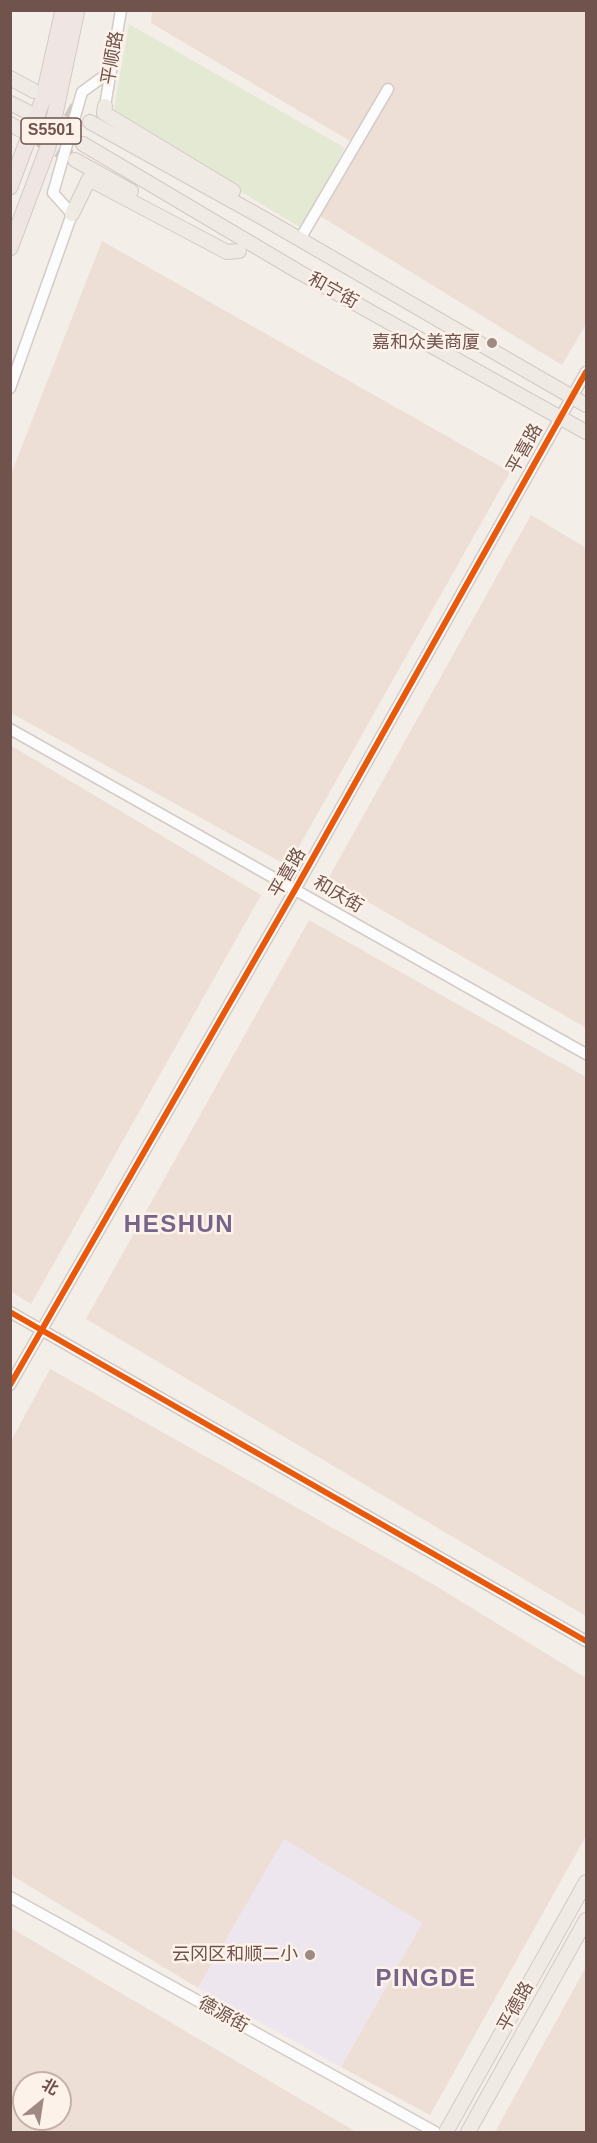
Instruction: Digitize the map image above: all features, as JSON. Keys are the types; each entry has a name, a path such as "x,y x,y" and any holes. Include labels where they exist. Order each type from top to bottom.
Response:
{"highway":[{"name":"S5501","path":"10,187 43,99 63,10"},
{"name":"S5501","path":"10,248 48,147 77,10"}],"main road":[{"path":"10,78 34,91"},
{"path":"10,102 28,112"},
{"path":"105,106 104,113 246,199 263,218"},
{"name":"和宁街","path":"90,122 300,239 586,405"},
{"name":"和宁街","path":"83,144 257,247 586,432"},
{"path":"75,160 239,251"},
{"path":"72,214 89,179 226,252 257,247"},
{"name":"平德路","path":"446,2133 586,1882"},
{"name":"平德路","path":"468,2133 586,1920"}],"street":[{"name":"平顺路","path":"105,106 121,10"},
{"path":"10,388 72,214 53,193 82,92 111,71"},
{"path":"300,239 388,89"},
{"name":"平喜路","path":"10,1385 296,888 586,372"},
{"name":"和庆街","path":"10,729 296,888 586,1054"},
{"path":"10,1312 586,1641"},
{"name":"德源街","path":"10,1897 435,2133"}],"shaded area":[{"path":"152,10 586,11 586,324 562,365 320,216 360,147 151,23"},
{"path":"102,241 510,472 288,866 11,713 11,474"},
{"path":"531,515 586,548 586,1028 328,879"},
{"path":"10,745 261,895 31,1304 10,1291"},
{"path":"309,920 586,1077 586,1616 86,1319"},
{"path":"50,1369 431,1583 586,1678 586,1836 430,2115 341,2067 422,1923 284,1840 198,1988 11,1875 11,1441"},
{"name":"云冈区和顺二小","path":"284,1839 422,1923 341,2067 198,1988"},
{"path":"10,1928 11,1928 356,2132 11,2132"},
{"path":"586,1967 586,2132 495,2132"}],"green space":[{"path":"129,24 345,148 301,228 113,114"}],"tunnel":[{"path":"49,99 90,122"},
{"path":"28,112 83,144"},
{"path":"21,130 74,159"}],"cycle path":[{"path":"10,1385 296,888 586,372"},
{"path":"10,1312 586,1641"}],"place":[{"name":"嘉和众美商厦","path":"492,343"},
{"name":"云冈区和顺二小","path":"310,1955"}],"district":[{"name":"HESHUN","path":"179,1225"},
{"name":"PINGDE","path":"426,1979"}]}
